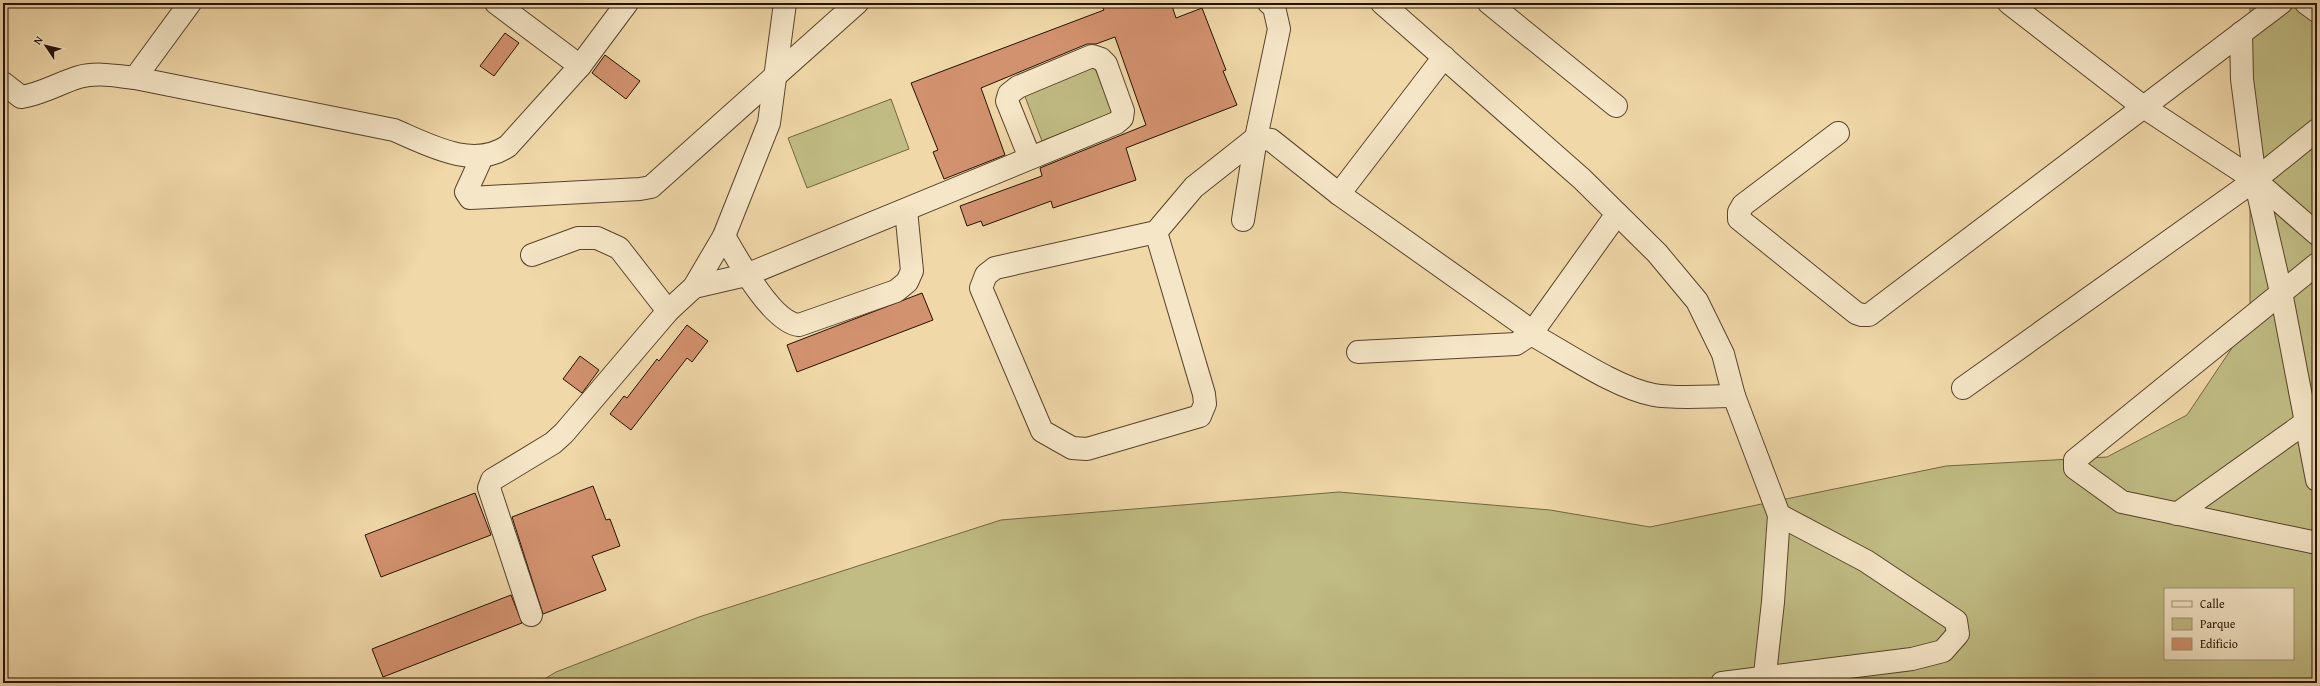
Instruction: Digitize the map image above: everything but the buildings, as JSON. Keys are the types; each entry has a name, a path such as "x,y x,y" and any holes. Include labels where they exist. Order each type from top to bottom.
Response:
{"street":[{"path":"135,78 190,3"},
{"path":"496,3 580,66"},
{"path":"3,82 21,97 37,95 80,77 100,74 135,78 394,130 434,147 466,156 482,157 498,153 508,146 580,66 627,3"},
{"path":"531,615 490,488 492,480 553,443 564,433 668,311 694,286 724,236 769,123 785,3"},
{"path":"482,157 466,192 470,198 640,189 651,187 857,3"},
{"path":"1243,220 1256,138 1280,29 1274,8 1269,3"},
{"path":"1382,3 1582,179 1657,253 1697,301 1723,354 1734,396 1779,515 1765,681"},
{"path":"1489,3 1616,106"},
{"path":"2009,3 2142,106 2255,180 2317,234"},
{"path":"1838,134 1743,205 1738,212 1739,219 1856,313 1869,315 2142,106 2281,3"},
{"path":"2306,3 2317,10"},
{"path":"2241,33 2242,79 2255,180 2311,418 2317,480"},
{"path":"694,286 746,275 1116,123 1122,118 1123,111 1106,64 1101,59 1092,56 1018,87 1009,94 1007,101 1030,158"},
{"path":"1339,194 1444,57"},
{"path":"1962,388 2255,180 2317,130"},
{"path":"1156,232 1204,394 1205,404 1200,416 1087,450 1072,448 1042,431 981,288 986,275 995,268 1156,232 1194,188 1256,138 1271,140 1339,194 1522,324 1531,334 1637,391 1656,396 1734,396"},
{"path":"724,236 746,275 782,318 792,324 799,325 896,291 907,282 912,271 906,210"},
{"path":"1358,352 1516,344 1531,334 1617,214"},
{"path":"532,255 578,238 598,238 620,248 668,311"},
{"path":"2317,264 2075,460 2075,468 2122,502 2317,543"},
{"path":"2177,514 2311,418"},
{"path":"1722,683 1765,681 1912,660 1943,651 1958,634 1956,621 1934,606 1866,561 1779,515"}],"green space":[{"path":"2250,3 2317,3 2317,683 538,683 556,672 699,617 1001,520 1339,492 1550,510 1650,527 1946,466 2107,457 2187,415 2250,321"},
{"path":"1094,66 1113,113 1042,141 1024,94"},
{"path":"891,99 909,149 807,188 788,138"}]}
